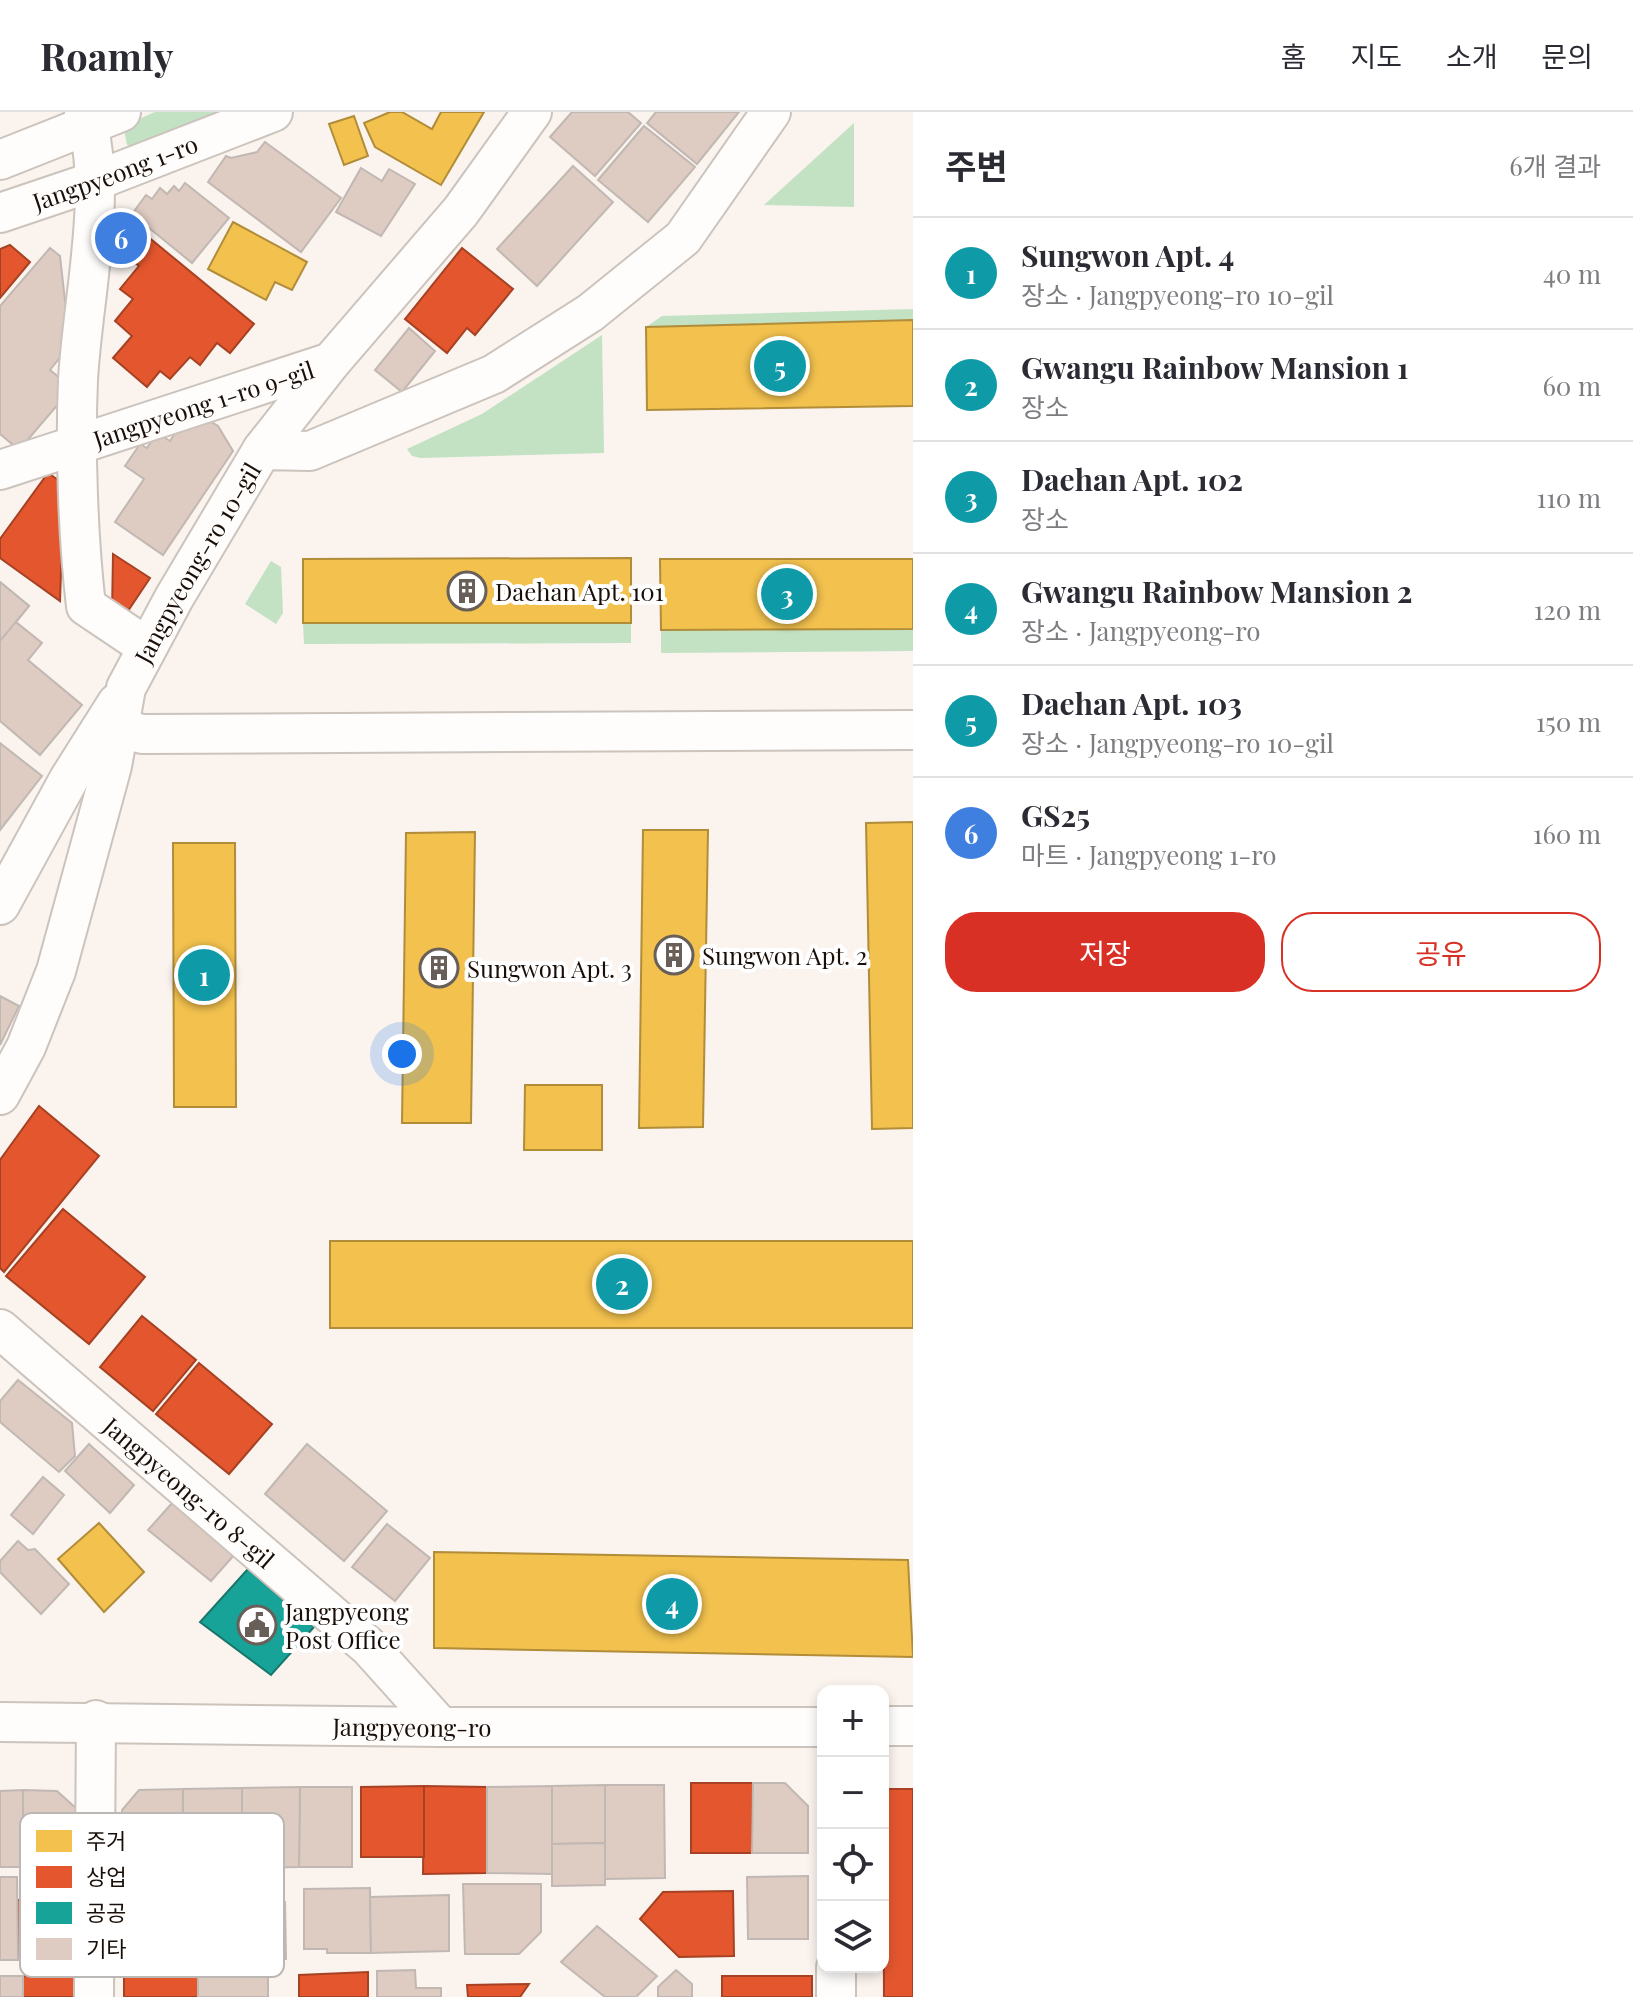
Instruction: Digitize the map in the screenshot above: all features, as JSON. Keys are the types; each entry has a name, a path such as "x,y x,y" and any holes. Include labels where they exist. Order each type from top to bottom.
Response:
{"street":[{"name":"Jangpyeong 1-ro","path":"0,213 95,181 273,112"},
{"name":"Jangpyeong 1-ro 9-gil","path":"0,470 331,362 461,211 532,112"},
{"name":"Jangpyeong-ro 10-gil","path":"0,1095 26,1047 56,971 120,728 126,688 262,450 310,451 494,374 590,313 683,238 771,112"},
{"name":"Jangpyeong 1-ro","path":"0,160 98,117"},
{"path":"98,117 78,381 82,571 86,606 147,647"},
{"path":"262,450 331,362"},
{"path":"0,905 69,779 126,688"},
{"path":"120,728 142,734 913,730"},
{"name":"Jangpyeong-ro 8-gil","path":"4,1343 369,1647 441,1727"},
{"path":"95,1813 96,1720"},
{"name":"Jangpyeong-ro","path":"0,1722 96,1720 441,1727 817,1727"},
{"path":"889,1726 913,1726"},
{"path":"836,1973 836,1997"},
{"path":"94,1977 94,1997"}],"green space":[{"path":"155,112 230,112 136,149 127,145 124,130 132,122"},
{"path":"854,123 854,207 764,205"},
{"path":"913,309 913,320 646,327 662,316"},
{"path":"602,335 604,453 421,458 412,456 407,449 482,414"},
{"path":"271,561 281,567 283,613 276,624 245,604"},
{"path":"303,623 631,623 631,643 304,644"},
{"path":"913,629 913,651 661,653 661,630"}],"building: 주거":[{"path":"390,112 402,112 432,129 441,112 484,112 441,185 375,147 364,123"},
{"path":"354,116 368,156 344,165 329,124"},
{"path":"233,222 307,262 292,290 275,282 266,300 208,269"},
{"path":"913,320 913,406 647,410 646,327"},
{"name":"Daehan Apt. 101","path":"631,558 631,623 303,623 303,559"},
{"path":"660,559 913,559 913,629 661,630"},
{"path":"913,822 913,1128 872,1129 866,823"},
{"name":"Sungwon Apt. 2","path":"643,830 708,830 703,1127 639,1128"},
{"name":"Sungwon Apt. 3","path":"475,832 471,1123 402,1123 406,833"},
{"path":"173,843 235,843 236,1107 174,1107"},
{"path":"525,1085 602,1085 602,1150 524,1150"},
{"path":"330,1241 913,1241 913,1328 330,1328"},
{"path":"99,1523 144,1572 104,1612 58,1559"},
{"path":"434,1552 908,1560 913,1657 434,1648"}],"building: 상업":[{"path":"124,217 254,324 230,353 217,343 200,365 190,357 170,379 160,371 147,387 113,358 132,336 115,321 133,299 120,289 139,266 105,238"},
{"path":"10,245 30,262 0,298 0,249"},
{"path":"462,248 513,289 475,335 467,328 447,353 405,319"},
{"path":"48,473 64,484 60,601 0,558 0,539"},
{"path":"113,554 150,578 122,620 112,614"},
{"path":"39,1106 99,1156 4,1272 0,1268 0,1160"},
{"path":"63,1209 145,1277 89,1344 6,1276"},
{"path":"142,1316 196,1360 153,1411 100,1367"},
{"path":"199,1363 272,1424 229,1474 156,1414"},
{"path":"691,1783 753,1783 752,1853 691,1853"},
{"path":"424,1786 487,1787 487,1873 423,1874"},
{"path":"424,1786 424,1857 361,1857 361,1787"},
{"path":"889,1789 913,1789 913,1997 884,1997 884,1973 889,1973"},
{"path":"733,1891 734,1956 679,1957 640,1919 663,1892"},
{"path":"17,1900 20,1900 20,1960 18,1960"},
{"path":"368,1972 368,1997 299,1997 299,1975"},
{"path":"722,1976 812,1976 812,1997 722,1997"},
{"path":"23,1977 80,1977 79,1997 23,1997"},
{"path":"124,1977 198,1977 198,1997 124,1997"},
{"path":"529,1984 520,1997 468,1997 467,1985"}],"building: 공공":[{"name":"Jangpyeong Post Office","path":"248,1569 314,1627 271,1675 200,1622"}],"building: 기타":[{"path":"572,112 628,112 641,123 595,176 550,137"},
{"path":"656,112 739,112 697,164 647,123"},
{"path":"644,126 695,167 648,222 598,180"},
{"path":"265,142 341,198 301,252 208,182 226,156 231,158 257,152"},
{"path":"573,166 613,202 537,286 497,249"},
{"path":"361,168 382,181 389,169 415,184 381,236 336,212"},
{"path":"185,183 229,218 192,263 132,214 146,195 152,199 160,188 167,194 174,186 179,191"},
{"path":"50,248 60,256 70,345 50,370 72,388 19,450 0,434 0,306"},
{"path":"409,328 435,351 402,392 375,370"},
{"path":"185,418 208,420 218,426 233,451 163,555 115,522 144,479 125,466 140,444 147,448 157,433 170,441"},
{"path":"0,582 29,606 16,622 42,643 28,660 82,705 40,755 0,721"},
{"path":"0,582 29,606 0,641"},
{"path":"0,743 42,776 0,830"},
{"path":"0,996 19,1006 0,1045"},
{"path":"18,1380 72,1423 75,1456 59,1472 0,1422 0,1401"},
{"path":"89,1444 134,1485 110,1513 65,1471"},
{"path":"307,1444 387,1511 344,1561 265,1494"},
{"path":"43,1477 64,1495 33,1534 11,1515"},
{"path":"173,1502 235,1554 211,1581 148,1530"},
{"path":"387,1524 430,1558 395,1601 352,1567"},
{"path":"18,1541 28,1550 35,1549 69,1584 41,1614 0,1572 0,1561"},
{"path":"753,1783 785,1783 808,1806 808,1853 752,1853"},
{"path":"605,1785 664,1785 665,1878 605,1879"},
{"path":"605,1785 605,1843 552,1844 552,1786"},
{"path":"552,1786 552,1874 487,1873 487,1787"},
{"path":"300,1787 352,1787 352,1867 299,1867"},
{"path":"300,1787 299,1867 284,1867 284,1813 242,1813 242,1788"},
{"path":"242,1788 242,1813 183,1813 183,1789"},
{"path":"183,1789 183,1813 122,1813 139,1790"},
{"path":"23,1790 57,1791 78,1810 78,1813 23,1813"},
{"path":"23,1790 20,1867 0,1867 0,1791"},
{"path":"605,1843 605,1885 552,1886 552,1844"},
{"path":"808,1876 808,1939 748,1939 747,1877"},
{"path":"0,1877 17,1877 18,1960 0,1960"},
{"path":"463,1884 541,1884 541,1932 519,1954 465,1954"},
{"path":"370,1888 371,1953 327,1953 327,1949 304,1949 304,1889"},
{"path":"449,1895 449,1951 371,1953 370,1897"},
{"path":"285,1902 286,1959 284,1959"},
{"path":"597,1926 657,1976 636,1997 605,1997 561,1962"},
{"path":"415,1970 416,1988 441,1988 441,1997 377,1997 377,1971"},
{"path":"676,1970 692,1984 692,1997 658,1997 658,1987"},
{"path":"0,1976 23,1977 23,1997 0,1997"},
{"path":"198,1977 268,1977 268,1997 198,1997"}],"place":[{"name":"GS25","path":"121,238"},
{"name":"Daehan Apt. 103","path":"780,366"},
{"name":"Daehan Apt. 101","path":"467,591"},
{"name":"Daehan Apt. 102","path":"787,594"},
{"name":"Sungwon Apt. 2","path":"674,955"},
{"name":"Sungwon Apt. 3","path":"439,968"},
{"name":"Sungwon Apt. 4","path":"204,975"},
{"name":"Gwangu Rainbow Mansion 1","path":"622,1284"},
{"name":"Gwangu Rainbow Mansion 2","path":"672,1604"},
{"name":"Jangpyeong Post Office","path":"257,1625"}]}
